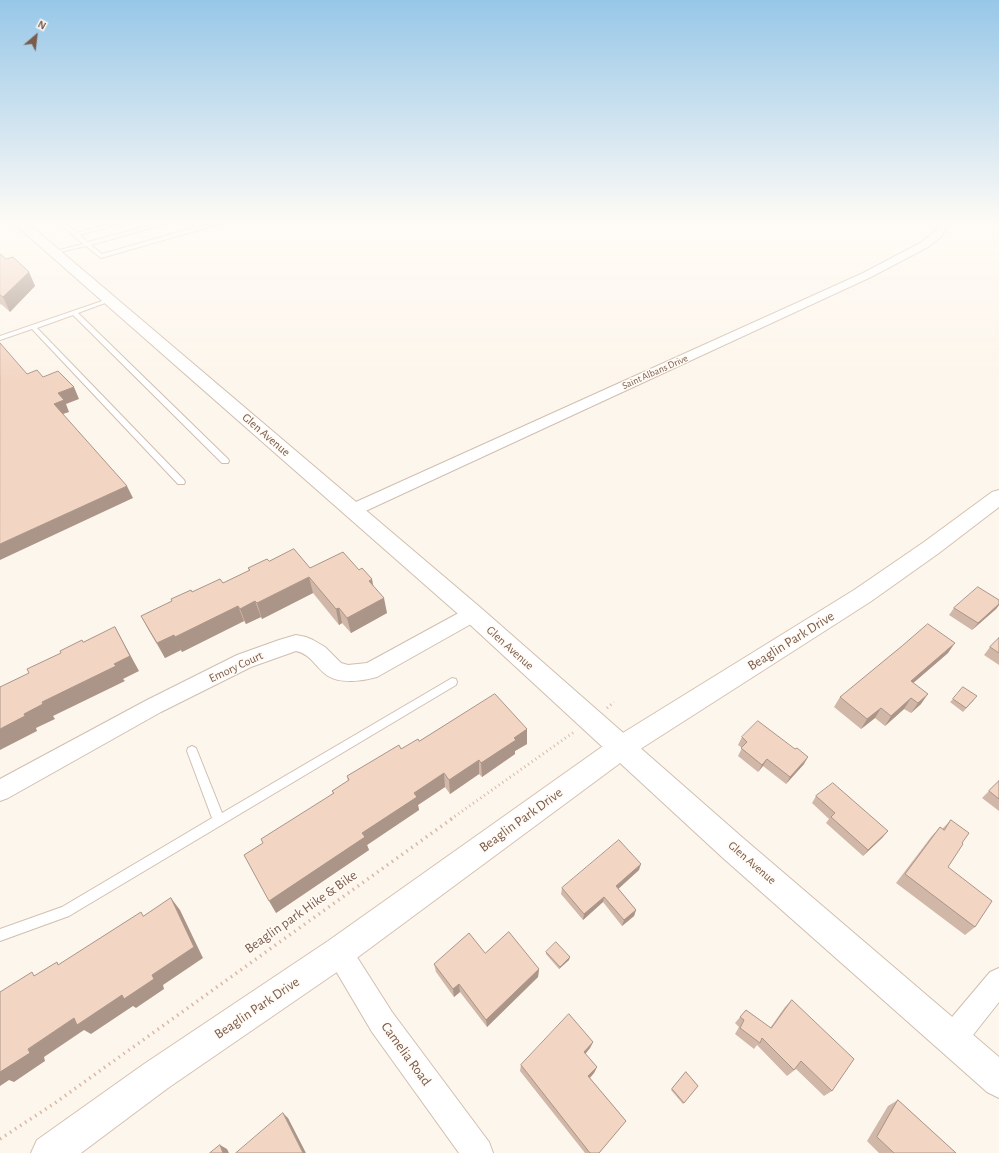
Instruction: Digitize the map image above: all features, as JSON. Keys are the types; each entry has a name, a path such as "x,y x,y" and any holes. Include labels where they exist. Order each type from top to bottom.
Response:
{"street":[{"name":"Glen Avenue","path":"79,274 473,614 734,848 999,1080"},
{"name":"Saint Albans Drive","path":"353,510 869,274"},
{"name":"Beaglin Park Drive","path":"50,1153 156,1076 339,952 622,747 656,728 709,692 865,595 999,497"},
{"name":"Emory Court","path":"0,791 154,706 244,661 296,643 306,645 318,653 335,670 348,673 370,670 473,614"},
{"name":"Camelia Road","path":"339,952 382,1022 478,1153"},
{"path":"952,1039 999,981"}],"lane":[{"path":"0,338 110,300"},
{"path":"74,313 225,461"},
{"path":"33,327 181,482"},
{"path":"0,935 65,912 452,682"},
{"path":"192,751 219,821"}],"path":[{"name":"Beaglin park Hike & Bike","path":"0,1139 55,1103 614,702"}],"building":[{"path":"0,274 27,274 3,297 0,295"},
{"path":"0,343 27,374 37,370 43,377 58,371 74,387 58,393 64,400 54,404 127,486 0,544"},
{"path":"294,549 310,568 343,552 359,570 362,568 372,579 369,581 384,598 347,618 339,608 336,609 309,577 257,603 255,601 240,609 238,606 175,637 174,635 157,643 141,616 172,601 171,599 191,590 192,592 220,579 223,583 250,570 248,568 267,559 269,561"},
{"path":"978,587 999,600 999,604 978,623 954,608"},
{"path":"928,624 955,643 911,681 928,694 918,703 911,698 891,716 881,708 867,719 840,697 902,646"},
{"path":"115,627 130,656 114,664 116,666 42,702 43,704 24,714 25,716 0,729 0,687 29,673 27,669 61,653 60,651 82,640 83,642"},
{"path":"999,638 999,653 990,647"},
{"path":"963,687 977,696 966,708 953,699"},
{"path":"495,694 527,729 514,738 516,740 481,763 479,760 449,780 444,773 414,793 417,797 362,833 365,837 269,901 244,855 263,843 261,839 334,793 332,791 349,780 347,776 399,745 401,749 418,739 419,741"},
{"path":"758,721 808,757 790,777 767,759 762,765 741,748 747,742 742,737"},
{"path":"999,781 999,799 989,791"},
{"path":"833,783 888,831 868,850 831,817 835,813 816,796"},
{"path":"951,820 969,833 948,867 992,901 975,927 905,874 940,827 944,830"},
{"path":"619,840 641,864 616,886 636,910 624,920 604,897 584,914 562,888"},
{"path":"171,898 194,947 152,975 154,979 124,999 122,995 77,1025 74,1018 28,1049 30,1053 0,1072 0,992 32,972 34,976 57,962 58,965 141,912 143,916"},
{"path":"509,932 539,969 486,1020 459,984 453,989 434,964 469,933 485,953"},
{"path":"556,942 570,957 560,967 546,952"},
{"path":"792,1000 854,1059 832,1091 801,1061 794,1070 762,1038 760,1043 740,1028 744,1020 740,1017 746,1010 771,1028"},
{"path":"569,1014 593,1042 584,1052 597,1067 588,1076 626,1121 599,1153 590,1153 521,1065"},
{"path":"686,1072 698,1086 684,1103 672,1089"},
{"path":"898,1100 956,1153 894,1153 877,1137"},
{"path":"283,1113 303,1153 236,1153"},
{"path":"220,1145 223,1153 210,1153"}]}
